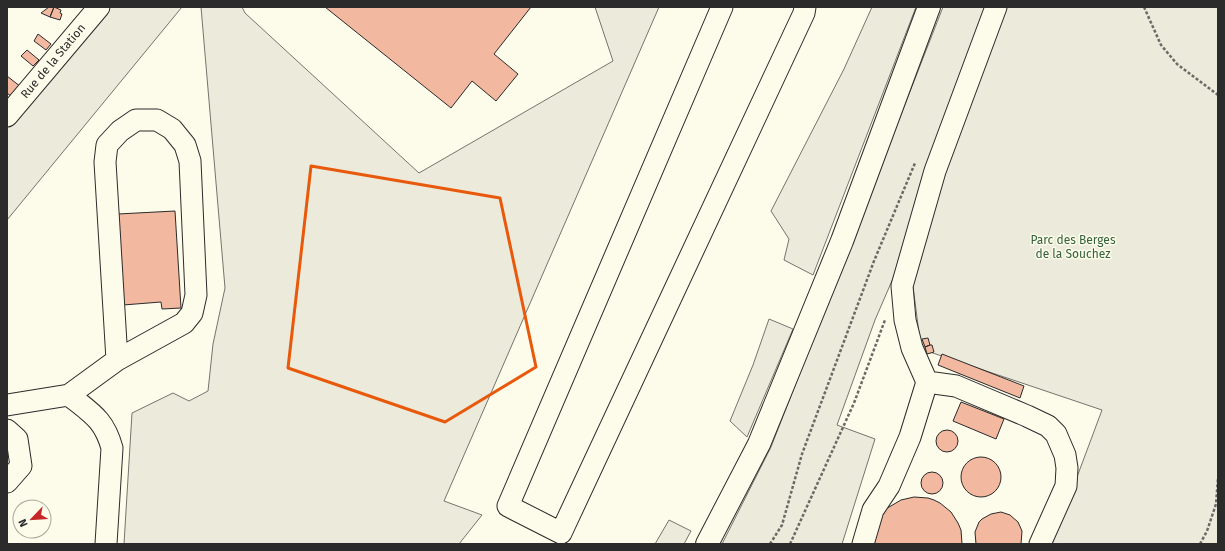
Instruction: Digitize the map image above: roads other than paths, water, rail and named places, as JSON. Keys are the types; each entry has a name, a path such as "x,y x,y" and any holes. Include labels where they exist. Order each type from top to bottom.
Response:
{"main road":[{"path":"707,544 759,444 842,241 929,7"}],"street":[{"name":"Rue de la Station","path":"7,116 99,7"},
{"path":"722,7 508,506 561,533 804,13 805,7"},
{"path":"863,544 873,510 889,486 910,437 927,382 912,348 905,320 902,286 935,171 996,7"},
{"path":"7,405 69,395 117,360 184,323 192,313 196,295 190,161 185,145 172,129 157,120 136,120 120,131 107,145 105,162 117,360"},
{"path":"927,382 956,386 1048,426 1056,434 1065,455 1068,468 1066,486 1040,544"},
{"path":"69,395 97,417 108,434 112,448 106,544"},
{"path":"7,430 17,439 21,466 7,482"}],"park label":[{"name":"Parc des Berges de la Souchez","path":"1073,247"}]}
